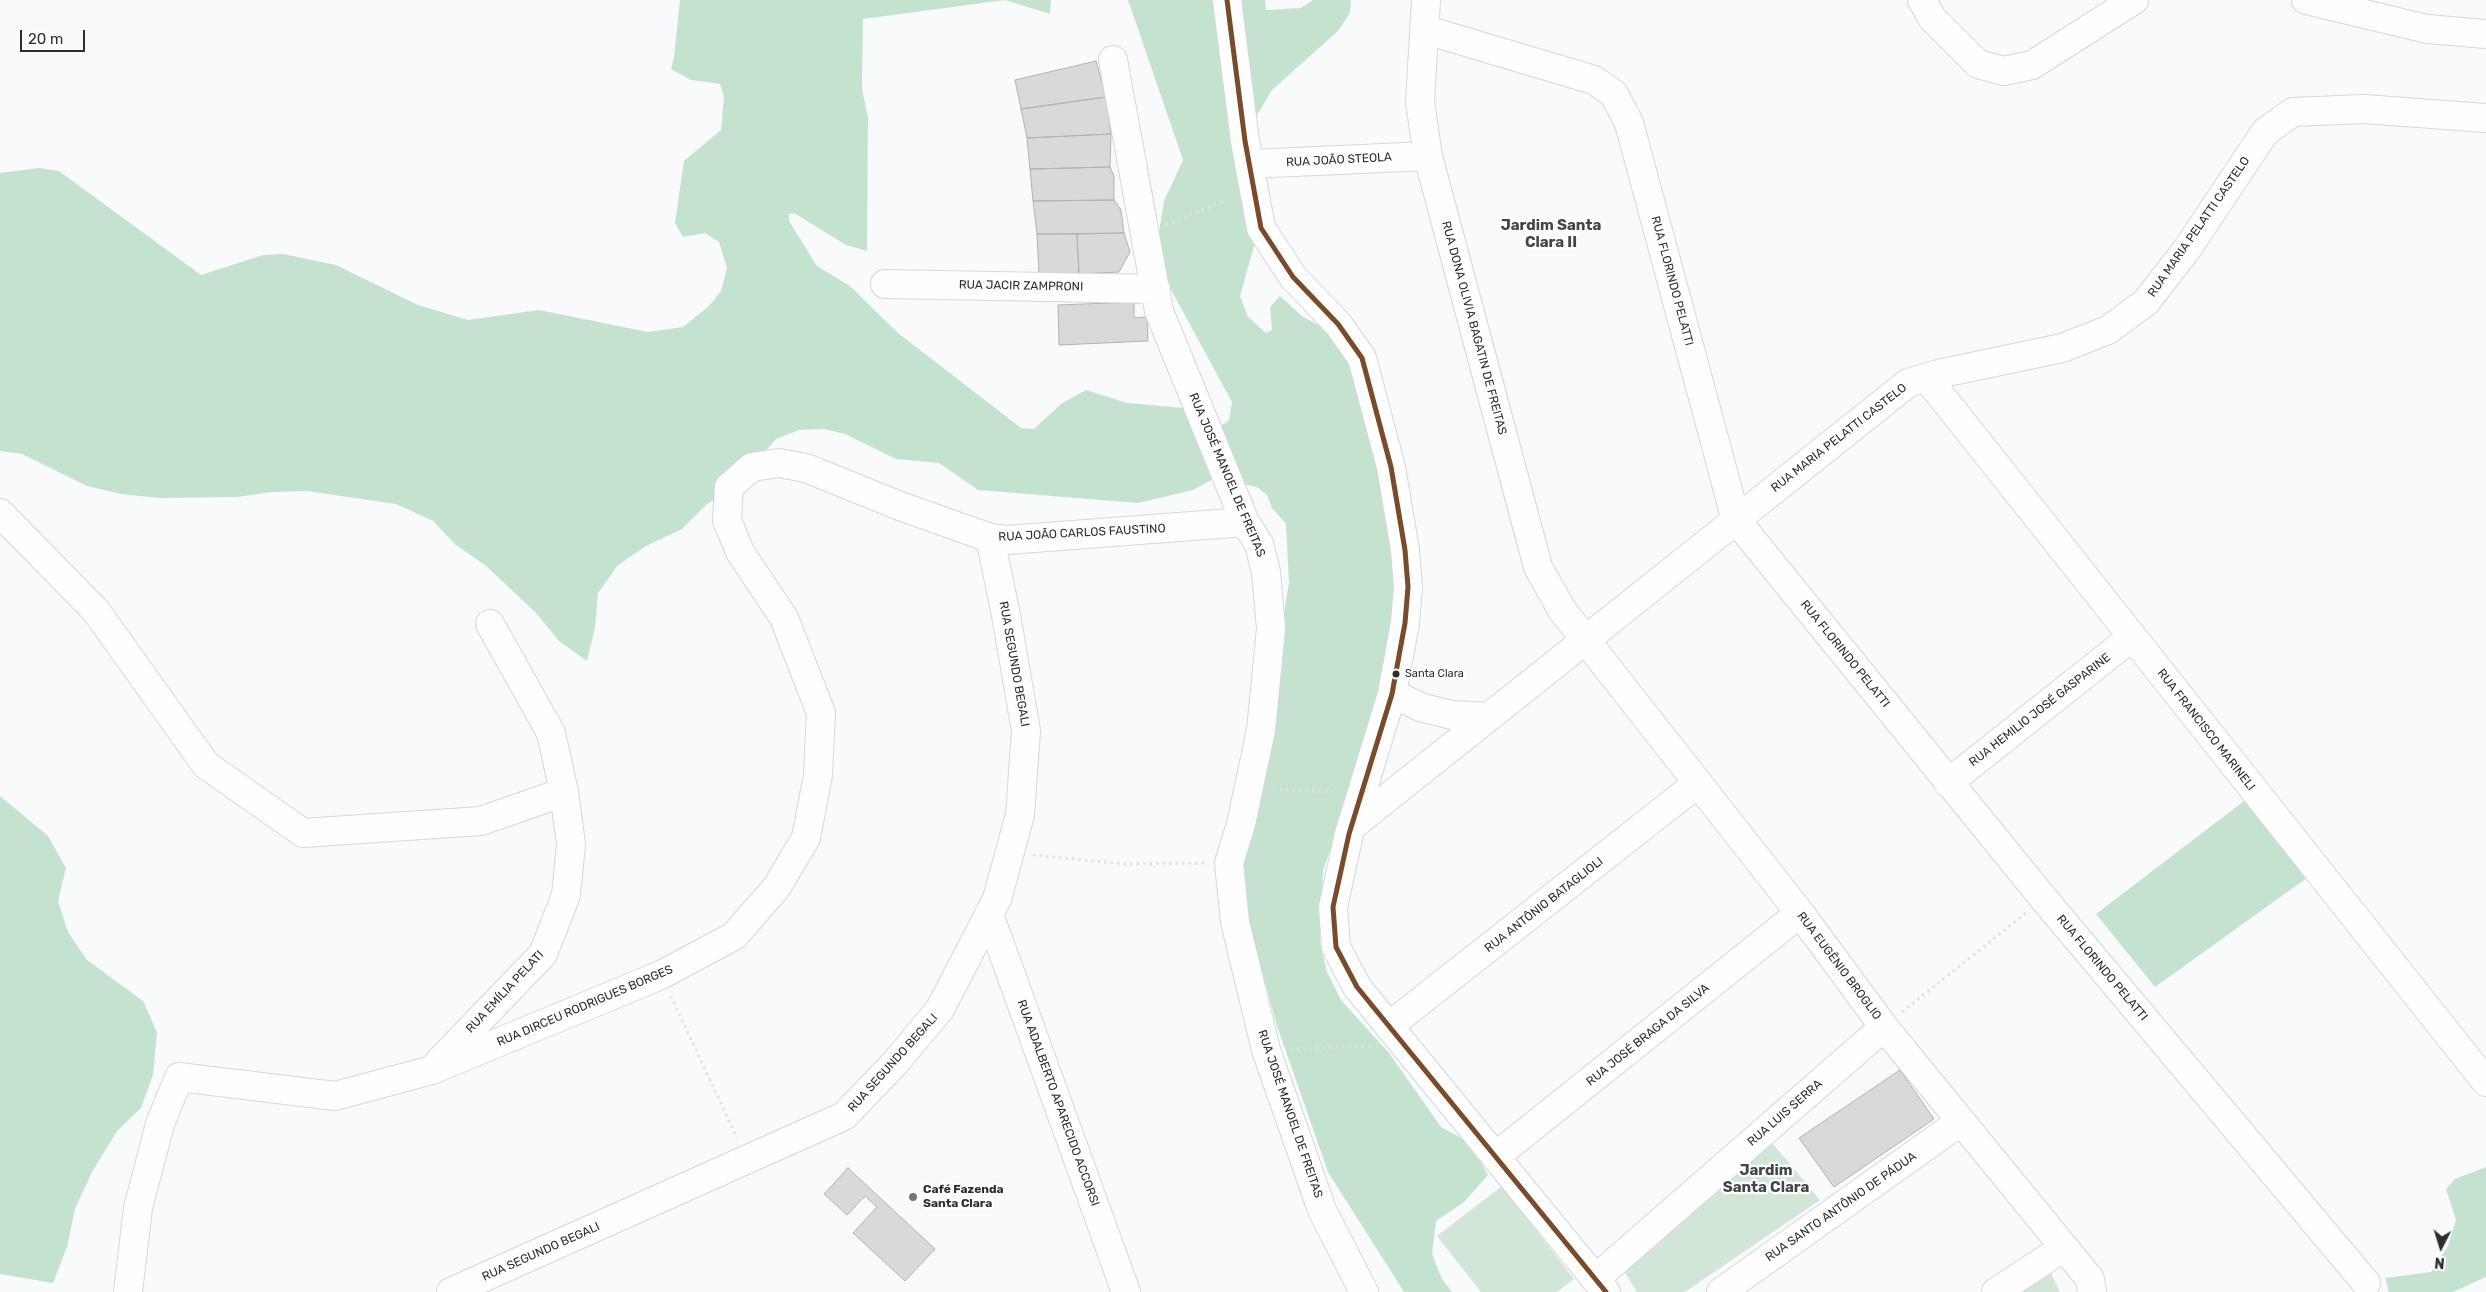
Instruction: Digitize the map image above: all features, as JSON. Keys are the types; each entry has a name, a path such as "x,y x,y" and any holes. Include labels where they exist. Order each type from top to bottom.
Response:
{"street":[{"path":"1227,0 1249,164 1261,228 1293,277 1338,324 1362,358 1391,467 1405,550 1408,587 1405,623 1392,694 1352,826 1333,907 1336,947 1357,987 1601,1285"},
{"name":"RUA DONA OLIVIA BAGATIN DE FREITAS","path":"1426,0 1426,30 1420,102 1428,156 1538,567 1562,610 1586,640"},
{"path":"1922,0 1932,18 1978,64 2004,71 2032,65 2134,0"},
{"path":"2306,0 2427,29 2486,34"},
{"name":"RUA FLORINDO PELATTI","path":"1426,30 1594,80 1614,94 1629,123 1736,520 1948,783 2366,1284"},
{"name":"RUA JOSÉ MANOEL DE FREITAS","path":"1113,60 1159,311 1245,522 1258,544 1266,572 1271,628 1261,730 1241,824 1229,863 1234,922 1266,1050 1322,1210 1364,1292"},
{"name":"RUA MARIA PELATTI CASTELO","path":"1352,826 1908,383 2062,348 2108,330 2146,302 2187,249 2265,132 2293,112 2364,109 2486,118"},
{"name":"RUA JOÃO STEOLA","path":"1249,164 1428,156"},
{"name":"RUA JACIR ZAMPRONI","path":"885,284 1156,289"},
{"name":"RUA FRANCISCO MARINELI","path":"1927,378 2486,1082"},
{"name":"RUA JOÃO CARLOS FAUSTINO","path":"752,467 779,463 806,468 900,506 990,538 1007,540 1245,522"},
{"name":"RUA DIRCEU RODRIGUES BORGES","path":"128,1292 138,1208 160,1124 179,1077 335,1096 432,1070 662,975 734,936 776,888 806,838 818,775 821,714 784,618 740,552 727,520 729,487 752,467"},
{"path":"0,513 96,611 206,765 303,833 481,821 564,792"},
{"name":"RUA SEGUNDO BEGALI","path":"451,1292 844,1116 895,1063 940,1009 998,899 1020,815 1026,731 1006,615 990,538"},
{"name":"RUA EMÍLIA PELATI","path":"432,1070 543,954 566,895 571,844 564,792 551,733 490,624"},
{"name":"RUA HEMILIO JOSÉ GASPARINE","path":"1948,783 2132,637"},
{"name":"RUA EUGÊNIO BROGLIO","path":"1586,640 1800,914 1884,1027 2097,1289"},
{"path":"1392,694 1423,708 1452,715 1488,718"},
{"name":"RUA ANTÔNIO BATAGLIOLI","path":"1397,1035 1698,783"},
{"name":"RUA ADALBERTO APARECIDO ACCORSI","path":"989,914 1126,1292"},
{"name":"RUA JOSÉ BRAGA DA SILVA","path":"1496,1156 1800,914"},
{"name":"RUA LUIS SERRA","path":"1601,1285 1884,1027"},
{"name":"RUA SANTO ANTÔNIO DE PÁDUA","path":"1721,1292 1960,1122"},
{"path":"1996,1292 2063,1248"}],"path":[{"path":"1172,223 1234,197"},
{"path":"1249,787 1362,794"},
{"path":"1010,853 1125,864 1229,863"},
{"path":"1884,1027 2044,899"},
{"path":"662,975 747,1160"},
{"path":"1266,1050 1397,1035"}],"green space":[{"path":"680,0 1005,0 863,19 862,89 868,118 867,251 846,245 794,213 789,214 789,221 817,266 850,286 898,333 1021,428 1034,429 1061,404 1086,390 1127,403 1184,408 1222,425 1229,420 1232,402 1162,273 1157,245 1164,201 1183,160 1128,0 1265,0 1266,10 1301,8 1313,0 1351,0 1350,13 1338,31 1272,90 1254,120 1256,239 1240,296 1248,317 1266,333 1272,330 1270,307 1280,296 1303,317 1336,334 1354,360 1388,491 1397,584 1370,732 1347,805 1323,870 1320,943 1327,972 1341,1000 1389,1053 1441,1127 1470,1143 1488,1175 1464,1202 1436,1221 1432,1254 1442,1279 1452,1292 1404,1292 1328,1172 1276,1023 1240,889 1245,840 1289,583 1286,524 1272,508 1267,495 1257,487 1215,478 1193,490 1138,503 978,490 939,463 896,459 845,434 824,429 799,430 776,439 735,486 706,505 682,529 646,546 618,565 598,593 595,628 587,661 559,641 536,613 485,565 456,545 433,521 396,504 307,491 272,492 237,497 160,498 121,494 87,486 22,454 0,451 0,173 39,168 59,171 201,275 263,255 283,254 336,265 418,305 468,320 539,310 648,332 683,327 709,306 721,291 727,268 719,242 705,233 683,237 675,223 684,161 721,130 724,97 720,84 691,80 671,69"},
{"path":"1005,0 1051,0 1050,14"},
{"path":"0,796 48,836 66,868 58,901 68,932 87,960 143,1001 157,1032 153,1075 141,1108 117,1131 92,1172 75,1209 67,1247 53,1283 0,1274"},
{"path":"2248,798 2311,875 2155,987 2096,914"},
{"path":"1773,1144 1820,1200 1685,1292 1637,1292 1625,1272 1632,1256"},
{"path":"2486,1167 2486,1277 2453,1292 2389,1292 2385,1278 2431,1272 2448,1246 2456,1220 2446,1189 2455,1179"},
{"path":"1502,1186 1574,1279 1557,1292 1481,1292 1437,1236"},
{"path":"2049,1269 2060,1292 2018,1292"}],"building":[{"path":"1096,61 1106,97 1021,109 1015,80"},
{"path":"1106,97 1111,134 1027,138 1021,109"},
{"path":"1111,134 1110,167 1030,169 1027,138"},
{"path":"1110,167 1114,176 1114,200 1033,201 1030,169"},
{"path":"1114,200 1121,210 1124,233 1037,234 1033,201"},
{"path":"1124,233 1130,252 1119,272 1079,274 1077,234"},
{"path":"1037,234 1077,234 1079,274 1039,275"},
{"path":"1134,302 1134,318 1147,317 1148,341 1059,345 1058,305"},
{"path":"1900,1070 1934,1119 1834,1187 1799,1138"},
{"path":"848,1168 935,1249 905,1281 853,1233 877,1207 865,1196 847,1215 824,1194"}],"transit line":[{"name":"20","path":"1227,0 1245,141 1261,228 1293,277 1338,324 1362,358 1391,467 1405,550 1408,587 1405,623 1392,694 1349,834 1333,907 1336,947 1357,987 1606,1292"}],"place":[{"name":"Santa Clara","path":"1396,674"},
{"name":"Café Fazenda Santa Clara","path":"913,1197"}],"district":[{"name":"Jardim Santa Clara II","path":"1551,234"},
{"name":"Jardim Santa Clara","path":"1766,1180"}]}
